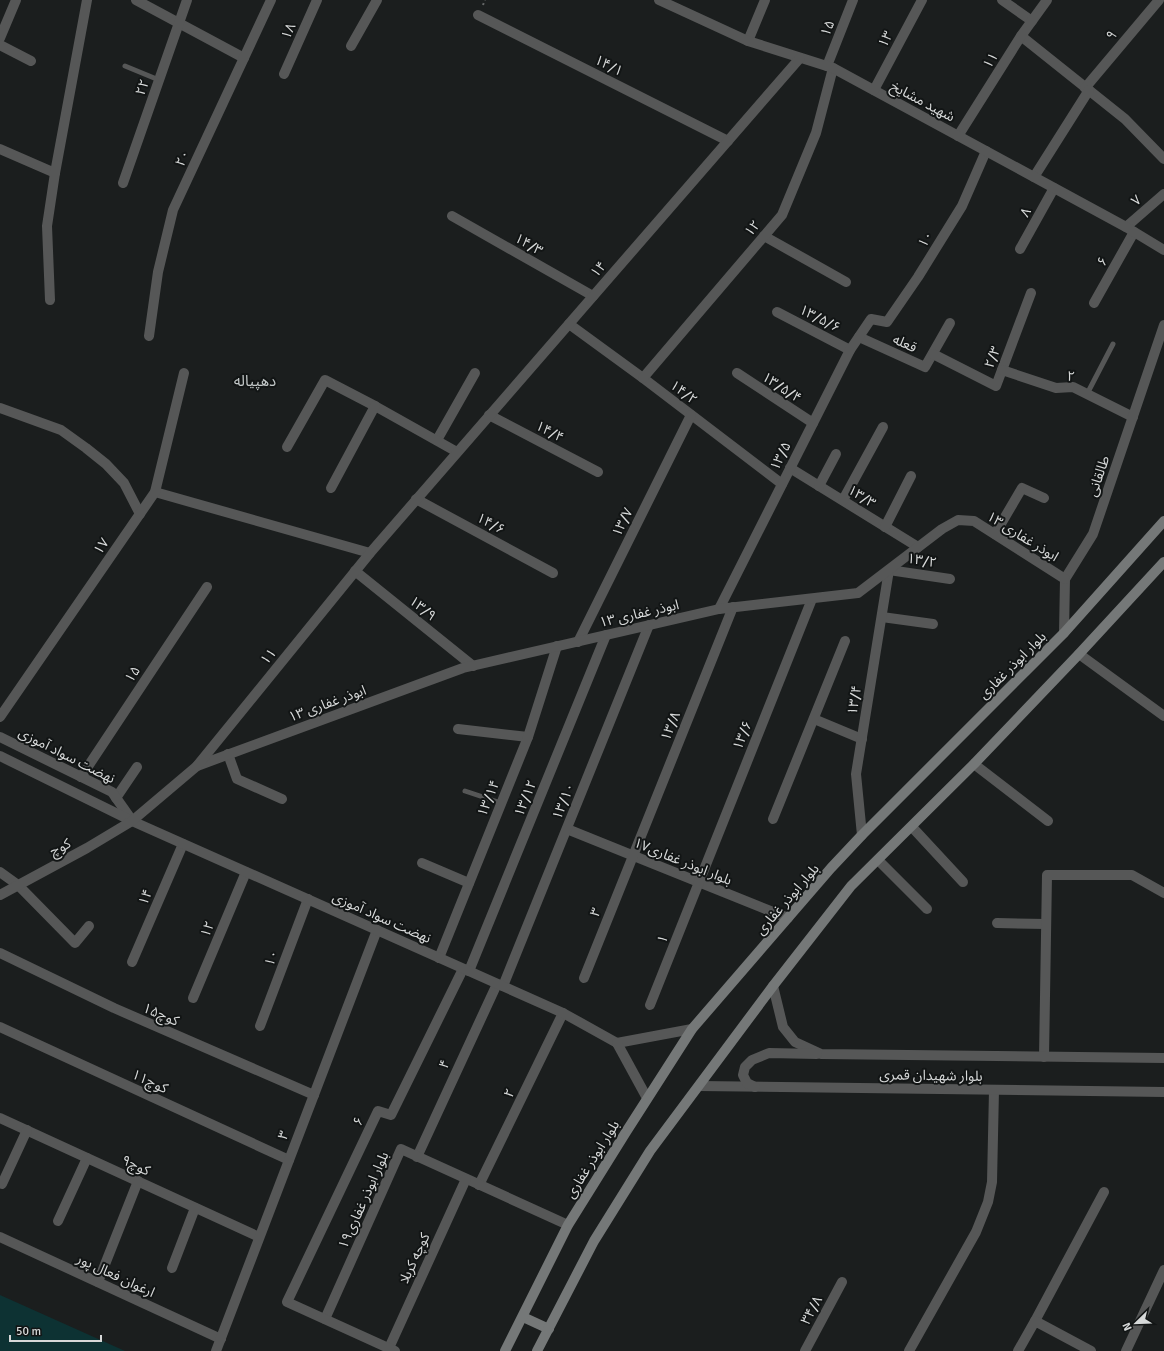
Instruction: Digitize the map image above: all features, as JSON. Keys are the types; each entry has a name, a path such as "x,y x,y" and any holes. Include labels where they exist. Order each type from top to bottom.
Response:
{"main road":[{"name":"بلوار ابوذر غفاری","path":"505,1351 568,1225 647,1098 692,1030 831,868 862,835 1064,633 1164,521"},
{"path":"537,1351 602,1228 650,1151 773,986 851,886 974,764 1164,562"},
{"path":"523,1317 549,1329"}],"street":[{"path":"0,38 16,0"},
{"path":"50,300 47,226 55,173 87,0"},
{"path":"136,0 244,58"},
{"name":"۲۲","path":"123,184 187,0"},
{"name":"۲۰","path":"149,336 158,272 173,210 270,0"},
{"name":"۱۸","path":"284,74 317,0"},
{"path":"352,46 377,0"},
{"name":"شهید مشایخ","path":"659,0 675,3 748,41 830,67 1034,177 1164,250"},
{"path":"748,41 765,0"},
{"name":"۱۵","path":"830,67 853,0"},
{"name":"۱۳","path":"874,90 922,0"},
{"path":"1002,0 1032,21"},
{"name":"۱۱","path":"958,136 1021,36 1047,0"},
{"name":"۹","path":"1034,177 1087,89 1159,0"},
{"name":"۱۴/۱","path":"478,15 728,141"},
{"path":"1021,36 1125,119 1164,159"},
{"path":"0,45 32,61"},
{"name":"۱۴","path":"416,499 800,58"},
{"name":"۱۲","path":"643,378 782,215 816,133 830,67"},
{"path":"0,149 55,173"},
{"name":"۱۰","path":"871,319 887,322 918,277 962,206 986,151"},
{"name":"۸","path":"1020,250 1054,188"},
{"name":"۷","path":"1130,230 1164,194"},
{"name":"۱۴/۳","path":"452,216 593,296"},
{"name":"۶","path":"1094,303 1130,230"},
{"path":"764,236 846,282"},
{"name":"۲/۳","path":"933,354 996,386 1031,293"},
{"name":"۱۳/۵/۶","path":"777,312 850,350"},
{"name":"۱۳/۵","path":"719,609 850,350 871,319"},
{"path":"933,354 950,323"},
{"name":"۱۴/۲","path":"569,324 643,378 782,484"},
{"name":"طالقانی","path":"1065,579 1094,534 1164,325"},
{"name":"قعله","path":"858,337 926,367 933,354"},
{"name":"۲","path":"1002,370 1056,388 1073,388 1133,417"},
{"name":"۱۷","path":"0,717 155,492 184,373"},
{"path":"437,440 475,373"},
{"name":"۱۳/۵/۴","path":"737,373 813,423"},
{"path":"287,447 324,380 375,406 457,452"},
{"path":"331,488 375,406"},
{"path":"0,408 61,430 86,448 106,464 124,483 140,514"},
{"name":"۱۴/۴","path":"489,415 598,472"},
{"name":"۱۳/۷","path":"578,642 692,415"},
{"path":"843,500 883,428"},
{"path":"819,486 836,454"},
{"name":"۱۳/۳","path":"790,468 918,547"},
{"path":"886,527 911,476"},
{"path":"995,534 1022,488 1044,498"},
{"path":"155,492 370,553"},
{"name":"۱۱","path":"132,821 197,766 355,571 416,499"},
{"name":"۱۴/۶","path":"416,499 553,573"},
{"name":"۱۳ ابوذر غفاری","path":"197,766 463,668 719,609 858,594 942,529 958,520 974,521 1065,579"},
{"name":"۱۳/۲","path":"889,570 950,579"},
{"name":"۱۳/۴","path":"862,835 856,774 889,570"},
{"name":"۱۳/۹","path":"355,571 473,666"},
{"path":"1064,633 1065,579"},
{"name":"۱۵","path":"80,777 207,587"},
{"name":"۱۳/۶","path":"699,882 812,599"},
{"name":"۱۳/۸","path":"633,856 733,608"},
{"path":"882,617 934,624"},
{"name":"۱۳/۱۰","path":"500,985 566,829 649,625"},
{"name":"۱۳/۱۲","path":"466,970 606,635"},
{"path":"773,819 845,641"},
{"name":"۱۳/۱۴","path":"438,958 528,737 557,646"},
{"path":"1079,654 1164,716"},
{"path":"814,719 862,739"},
{"path":"458,729 528,737"},
{"name":"نهضت سواد آموزی","path":"0,737 112,792 132,821"},
{"path":"228,754 237,780 282,799"},
{"name":"نهضت سواد آموزی","path":"0,756 132,821 563,1013 617,1043"},
{"path":"974,764 1048,820"},
{"path":"116,798 137,767"},
{"name":"کوچ","path":"0,895 132,821"},
{"path":"912,827 963,882"},
{"name":"بلوار ابوذر غفاری۱۷","path":"566,829 788,918"},
{"name":"۱۴","path":"132,962 183,844"},
{"name":"۳","path":"584,978 633,856"},
{"path":"878,860 927,909"},
{"path":"422,863 469,883"},
{"path":"0,872 18,885 75,943 89,926"},
{"name":"۱۲","path":"194,998 246,872"},
{"path":"1044,1057 1047,875 1132,875 1164,893"},
{"name":"۱","path":"650,1005 699,882"},
{"name":"۱۰","path":"260,1026 308,899"},
{"path":"997,923 1046,924"},
{"name":"۳","path":"216,1351 377,930"},
{"name":"۱۵کوچ","path":"0,953 114,1008 314,1095"},
{"name":"۶","path":"325,1319 287,1302 378,1111 391,1115 466,970"},
{"name":"۴","path":"417,1157 500,985"},
{"name":"بلوار شهیدان قمری","path":"773,986 783,1027 795,1042 821,1054 1164,1058"},
{"name":"۲","path":"480,1185 563,1013"},
{"name":"۱۱کوچ","path":"0,1027 289,1160"},
{"path":"647,1098 617,1043 692,1030"},
{"path":"755,1087 747,1083 743,1075 745,1067 752,1060 769,1054 821,1054"},
{"name":"بلوار شهیدان قمری","path":"698,1086 1164,1092"},
{"path":"909,1351 976,1232 988,1202 992,1182 994,1090"},
{"name":"۹کوچ","path":"0,1118 260,1237"},
{"path":"2,1184 27,1130"},
{"name":"بلوار ابوذر غفاری۱۹","path":"325,1319 401,1149 568,1225"},
{"path":"58,1221 87,1158"},
{"name":"کوچه کربلا","path":"392,1350 466,1179"},
{"path":"98,1282 138,1182"},
{"path":"1018,1351 1104,1192"},
{"path":"172,1268 195,1208"},
{"name":"ارغوان فعال پور","path":"0,1237 221,1339"},
{"path":"1126,1351 1164,1270"},
{"name":"۳۴/۸","path":"805,1351 842,1282"},
{"path":"325,1319 392,1350"},
{"path":"1035,1321 1091,1351"}],"lane":[{"path":"125,66 159,80"},
{"path":"1087,394 1113,344"},
{"path":"465,791 501,803"}],"shaded area":[{"path":"0,1295 125,1351 0,1351"}],"district":[{"name":"دهپیاله","path":"255,381"}]}
